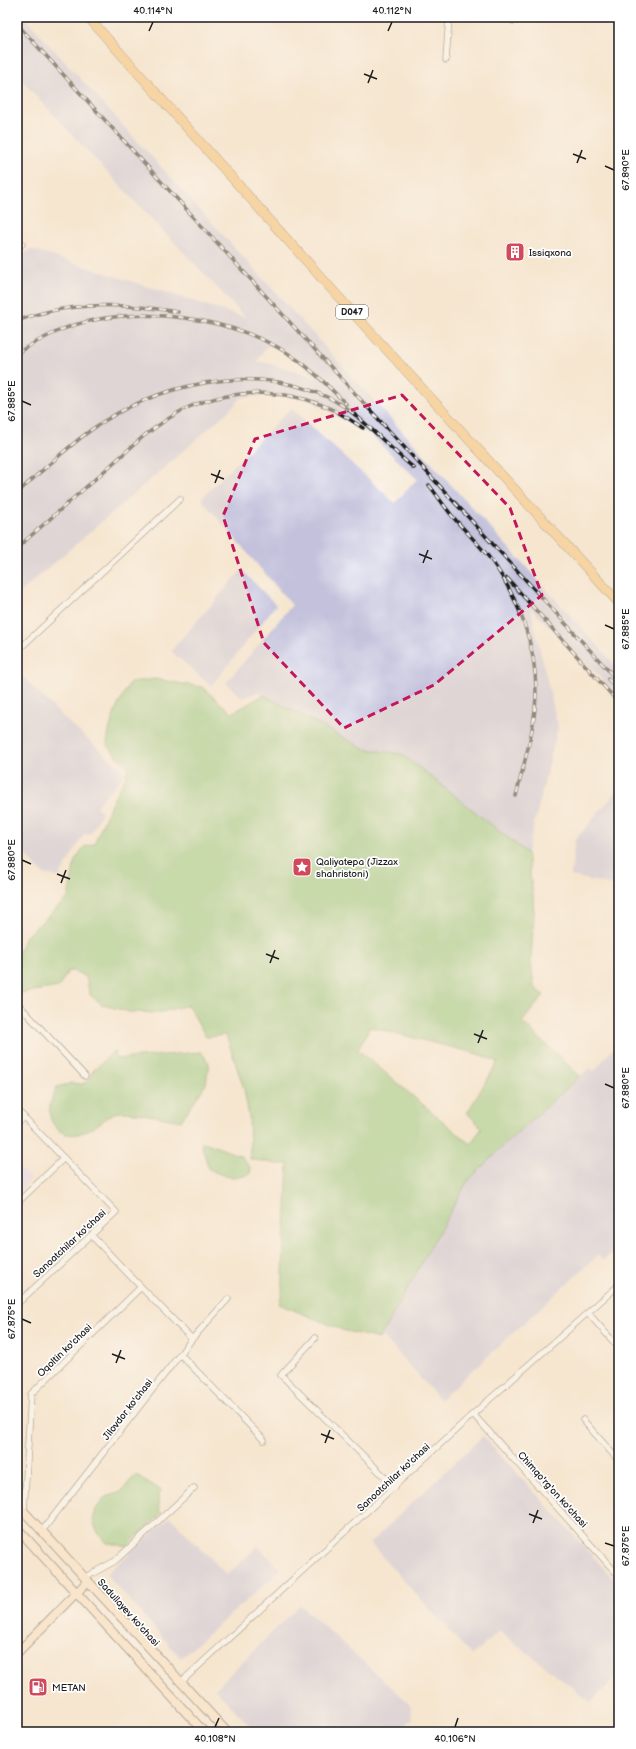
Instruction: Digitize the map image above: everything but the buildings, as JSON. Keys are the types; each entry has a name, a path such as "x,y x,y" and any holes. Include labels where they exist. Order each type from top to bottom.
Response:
{"main road":[{"name":"D047","path":"88,17 363,324 619,603"},
{"name":"Sadullayev ko'chasi","path":"17,1504 180,1684 226,1732"},
{"path":"17,1528 204,1732"},
{"path":"17,1653 77,1593 86,1580"}],"street":[{"path":"446,60 449,17"},
{"path":"17,239 22,244 17,248"},
{"path":"17,651 180,499"},
{"path":"17,1003 85,1076"},
{"path":"17,1110 64,1158 17,1203"},
{"path":"17,1122 24,1117"},
{"name":"Sanoatchilar ko'chasi","path":"17,1304 116,1212 64,1158"},
{"path":"91,1235 192,1339"},
{"name":"Sanoatchilar ko'chasi","path":"180,1684 473,1414 619,1285"},
{"name":"Oqoltin ko'chasi","path":"24,1512 31,1394 141,1287"},
{"name":"Jilovdor ko'chasi","path":"42,1531 192,1339 228,1299"},
{"path":"588,1313 619,1348"},
{"path":"315,1338 281,1375 395,1487"},
{"path":"180,1354 264,1440"},
{"name":"Chimqo'rg'on ko'chasi","path":"473,1414 619,1576"},
{"path":"583,1420 619,1461"},
{"path":"86,1580 115,1561 194,1488"}],"highlighted area":[{"path":"402,395 510,508 542,595 434,685 344,728 264,643 223,516 255,439"}],"shaded area":[{"path":"17,17 24,17 619,669 619,696 530,607 558,727 527,853 402,754 364,749 258,692 243,698 226,683 292,605 201,499 291,408 395,503 417,479 370,434 310,400 272,395 240,398 235,405 173,460 17,595 17,260 30,249 246,318 17,75","holes":["268,345 289,354 319,379 293,370 257,361"]},
{"path":"242,570 276,605 211,686 171,651"},
{"path":"17,671 68,722 126,773 96,806 102,812 90,834 85,833 59,877 43,874 17,845"},
{"path":"619,789 619,890 613,885 571,876 575,840"},
{"path":"619,1042 619,1247 604,1260 598,1255 440,1400 382,1335 467,1182 503,1146 580,1076 591,1068 594,1071"},
{"path":"17,1166 31,1179 17,1193"},
{"path":"483,1436 619,1585 619,1675 591,1702 499,1631 472,1656 370,1543"},
{"path":"170,1517 227,1575 258,1546 281,1570 181,1658 106,1574"},
{"path":"300,1605 410,1704 412,1719 399,1732 256,1732 215,1689"}],"green space":[{"name":"Qaliyatepa (Jizzax shahristoni)","path":"155,679 202,687 232,713 264,695 364,749 402,754 527,853 533,895 534,915 531,961 534,987 544,995 522,1022 580,1076 503,1146 467,1182 379,1339 342,1330 279,1304 282,1293 288,1164 277,1164 250,1159 249,1117 244,1089 226,1035 206,1037 188,1005 158,1013 129,1012 103,1005 90,995 86,977 74,971 68,971 59,987 20,993 17,991 17,957 25,937 68,898 75,860 84,847 94,844 113,800 125,778 129,766 117,757 107,744 112,720 118,704 130,682","holes":["370,1027 478,1054 498,1062 467,1113 482,1128 470,1144 358,1050"]},
{"path":"115,1050 116,1059 201,1052 209,1063 206,1084 181,1121 137,1113 120,1112 113,1114 91,1129 77,1134 70,1135 57,1129 50,1118 50,1104 57,1087 72,1083 82,1084 89,1080 92,1072"},
{"path":"204,1142 241,1156 251,1168 250,1174 239,1177 229,1177 209,1169 201,1143"},
{"path":"137,1475 162,1491 158,1495 159,1511 162,1513 127,1546 107,1543 98,1533 93,1521 96,1509 105,1497 121,1492"}],"railway":[{"path":"17,24 619,682"},
{"path":"17,321 56,310 77,307 118,306 178,312"},
{"path":"17,353 63,329 91,321 121,316 153,315 185,318 216,324 247,333 275,346 299,361 323,381 346,404"},
{"path":"17,493 81,437 117,414 145,400 175,390 206,383 237,380 268,381 298,386 327,397 351,411 414,468"},
{"path":"17,548 145,435 177,413 206,401 241,394 259,393 295,397 312,401 333,410 363,428"},
{"path":"429,485 453,517 487,554 501,574 524,622 529,639 535,674 536,691 534,717 516,796"},
{"path":"507,578 619,703"},
{"path":"608,679 619,690"}],"place":[{"name":"Issiqxona","path":"515,252"},
{"name":"Qaliyatepa (Jizzax shahristoni)","path":"302,867"},
{"name":"METAN","path":"38,1687"}]}
